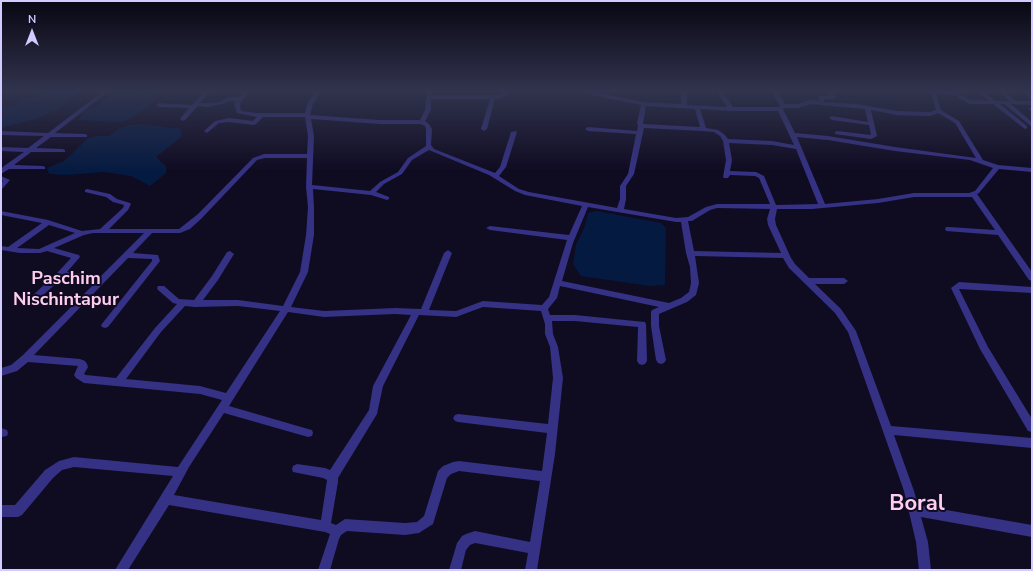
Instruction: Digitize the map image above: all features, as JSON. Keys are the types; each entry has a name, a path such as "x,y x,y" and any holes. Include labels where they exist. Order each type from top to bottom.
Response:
{"street":[{"path":"1,172 4,167 69,119"},
{"path":"207,131 217,122 229,120 254,123 258,119"},
{"path":"121,570 166,499 180,472 261,349 286,308 304,272 310,235 311,207 309,187 309,156 311,136 308,119"},
{"path":"340,119 380,122 422,122 428,125 429,147"},
{"path":"484,129 486,119"},
{"path":"620,210 623,199 623,186 631,174 641,130 641,119"},
{"path":"700,119 703,129"},
{"path":"786,119 822,206"},
{"path":"837,133 871,137 874,136 870,119"},
{"path":"952,119 957,122 981,160"},
{"path":"1015,119 1025,127"},
{"path":"833,121 872,127"},
{"path":"588,129 703,129 720,132 726,141 729,160 727,175 756,174 761,176 774,207 771,219 772,225 786,256 792,266 838,312 852,331 888,430 913,510 922,542 925,570"},
{"path":"495,177 503,168 514,132"},
{"path":"1,133 86,136"},
{"path":"792,135 828,138 981,160 996,167 1032,171"},
{"path":"726,141 769,143 797,147"},
{"path":"429,147 456,161 495,177 527,194 684,220 696,216 712,206 822,206 878,201 914,194 974,195"},
{"path":"372,193 382,183 400,173 410,158 429,147"},
{"path":"1,149 63,151"},
{"path":"1,248 30,252 40,251 82,233 103,230 180,231 187,227 226,190 255,158 264,156 309,156"},
{"path":"4,167 43,168"},
{"path":"974,195 996,167"},
{"path":"1,178 7,180 1,187"},
{"path":"309,187 372,193 387,198"},
{"path":"87,192 108,195 114,200 128,204 126,209 103,230"},
{"path":"974,195 1032,278"},
{"path":"544,308 553,298 571,238 586,204"},
{"path":"2,213 48,222 82,233"},
{"path":"661,360 654,316 655,312 684,300 693,293 695,283 684,220"},
{"path":"10,249 48,222"},
{"path":"490,228 571,238"},
{"path":"949,229 1001,233"},
{"path":"1,372 14,368 26,358 150,231"},
{"path":"35,298 62,274 76,257 47,248"},
{"path":"332,477 374,411 378,386 420,312 448,253"},
{"path":"690,253 786,256"},
{"path":"195,304 220,272 230,254"},
{"path":"105,325 156,261 155,256 127,256"},
{"path":"62,274 104,279"},
{"path":"807,281 844,281"},
{"path":"558,283 669,306"},
{"path":"1032,290 958,285 955,288 984,349 1032,428"},
{"path":"161,288 176,301 183,303 195,304 238,302 324,314 420,312 456,314 483,304 544,308"},
{"path":"119,382 158,330 183,303"},
{"path":"531,570 553,429 558,378 554,347 548,334 548,318 544,308"},
{"path":"548,318 575,318 637,322 642,324 642,361"},
{"path":"26,358 80,363 83,367 79,375 84,379 200,390 229,398"},
{"path":"222,408 308,433"},
{"path":"458,418 553,429"},
{"path":"888,430 1032,443"},
{"path":"1,511 18,511 49,474 59,466 74,462 180,472"},
{"path":"324,570 334,537 337,531 345,525 405,530 419,527 429,520 442,475 453,467 459,466 546,477"},
{"path":"297,469 325,473 332,477 334,482 324,526"},
{"path":"166,499 324,526 337,531"},
{"path":"913,510 1032,531"},
{"path":"455,570 461,547 466,540 475,537 535,549"}],"water":[{"path":"1,119 36,119 1,128"},
{"path":"80,119 130,119 120,122 79,120"},
{"path":"146,124 169,128 179,128 182,131 181,137 156,157 166,166 166,173 150,186 131,176 104,172 66,175 49,174 47,168 64,161 88,138 109,136 120,128 129,125"},
{"path":"597,211 661,223 666,228 665,285 650,286 581,276 573,264 576,245 585,226 588,213"}],"district":[{"name":"Paschim Nischintapur","path":"66,290"},
{"name":"Boral","path":"917,505"}]}
